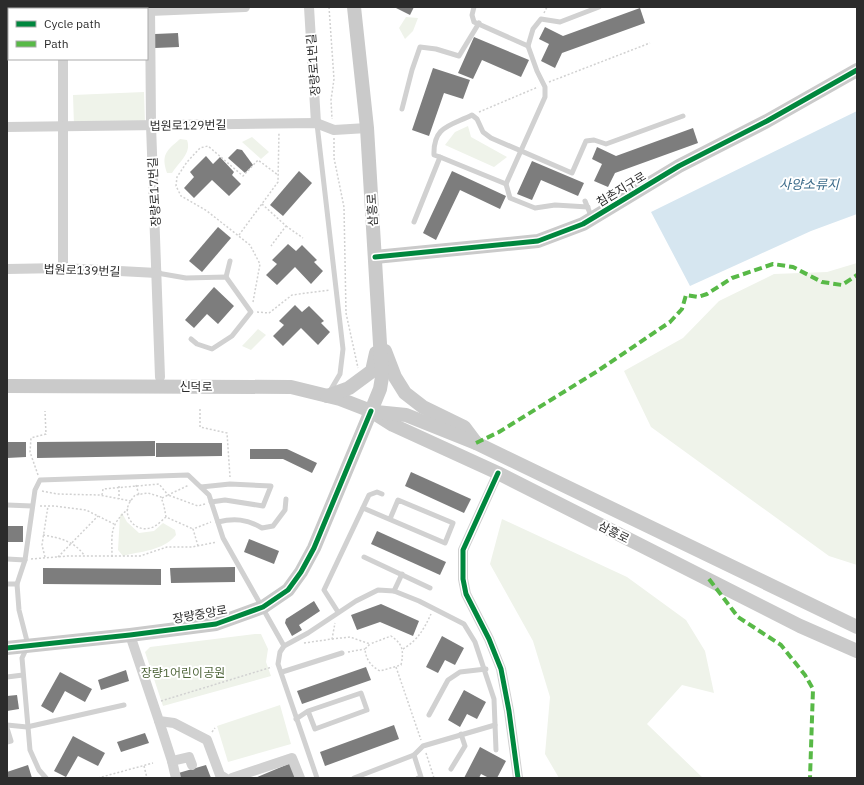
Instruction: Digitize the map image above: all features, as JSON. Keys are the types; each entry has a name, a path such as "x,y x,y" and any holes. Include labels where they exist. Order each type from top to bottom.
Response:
{"main road":[{"name":"삼흥로","path":"354,7 367,128 382,377 380,388 371,411"},
{"name":"침촌지구로","path":"375,257 538,241 583,224 590,213 767,122 857,70"},
{"path":"327,396 349,388 372,371 380,335"},
{"path":"380,335 395,377 405,393 423,407 464,427 476,443"},
{"name":"신덕로","path":"12,386 291,387 340,399 371,411"},
{"name":"삼흥로","path":"371,411 406,415 476,443 857,627"},
{"name":"삼흥로","path":"371,411 393,425 498,474 800,626 857,652"},
{"name":"장량중앙로","path":"7,648 216,624 263,607 288,590 301,572 314,548 371,411"}],"street":[{"path":"150,9 245,7"},
{"name":"장량로1번길","path":"309,7 316,122"},
{"name":"장량로17번길","path":"150,9 151,125 160,377"},
{"path":"63,60 63,268"},
{"name":"법원로129번길","path":"7,127 280,124 316,122 333,127 367,128"},
{"name":"법원로139번길","path":"7,269 63,268 157,273"},
{"path":"498,474 463,550 463,579 466,594 489,639 501,669 509,710 518,778"},
{"path":"130,635 172,760 176,778"},
{"path":"159,721 174,723 207,740 220,775 225,778"},
{"path":"172,760 189,758 192,765"},
{"path":"232,778 292,758 300,778"}],"lane":[{"path":"474,7 472,15 474,22 528,46"},
{"path":"590,213 555,205 531,208 510,198 506,184 545,97 544,84 528,46 533,29 541,19 560,22 600,7"},
{"path":"402,109 412,70 420,47 436,49 458,56 479,23"},
{"path":"506,184 434,155 434,146 438,132 444,127 472,115 477,119 483,132 491,138 572,173 577,166 586,141 594,140 606,144 683,116"},
{"path":"316,122 343,348 340,374 327,396"},
{"path":"414,222 440,157"},
{"path":"585,201 590,213"},
{"path":"191,339 197,344 212,348 232,336 250,312 226,277 230,261"},
{"path":"157,273 186,278 226,277"},
{"path":"46,778 39,770 30,750 22,658 28,645 20,615 17,584 25,560 35,490 40,480 188,475 209,495 225,541 284,646"},
{"path":"201,487 230,484 271,486 263,506 225,500 211,502"},
{"path":"338,612 328,599 324,590 369,495 377,492 382,494"},
{"path":"218,522 233,519 253,522 262,528 273,526 285,510 286,499"},
{"path":"363,508 390,520 445,543 453,524 398,500 390,520"},
{"path":"7,505 32,506"},
{"path":"364,557 430,588"},
{"path":"7,559 25,560"},
{"path":"394,591 402,574"},
{"path":"7,584 17,584"},
{"path":"317,778 278,664 280,652 284,646 308,633 356,600 378,590 394,591 433,608 464,624 475,642 486,669 494,699 496,750"},
{"path":"282,672 342,653"},
{"path":"429,715 448,680 460,672 486,669"},
{"path":"7,677 23,675"},
{"path":"296,719 308,711 361,693 367,710 315,729 308,711"},
{"path":"7,725 27,727 124,706"},
{"path":"354,778 414,755 423,746 495,724"},
{"path":"7,728 11,741 7,742"},
{"path":"452,769 465,746 461,734"},
{"path":"414,755 421,777 418,778"}],"path":[{"path":"329,7 334,79 331,100 334,158 344,207 346,313 359,373"},
{"path":"472,115 544,84 650,43"},
{"path":"239,235 278,182 280,124"},
{"path":"278,175 258,160 243,176 208,146 200,148 187,162 177,177 176,186 181,196 207,211 250,245 260,264 250,312 269,313 292,295 336,289"},
{"path":"262,204 286,226 302,238"},
{"path":"271,246 286,226"},
{"path":"200,409 200,427 227,433 230,484"},
{"path":"40,480 30,452 31,438 46,434 45,411"},
{"path":"119,477 119,498"},
{"path":"161,499 195,482"},
{"path":"102,495 103,489 159,484 168,495 198,506 211,502"},
{"path":"136,485 139,495"},
{"path":"35,490 57,494 102,495 131,501"},
{"path":"148,493 161,499 166,517 151,528 140,529 132,523 128,505 135,496 148,493"},
{"path":"32,506 86,510 114,524"},
{"path":"45,558 42,545 48,506"},
{"path":"112,557 114,524 116,519 128,509"},
{"path":"58,557 98,516"},
{"path":"166,517 193,529 198,546"},
{"path":"193,529 202,524 218,522"},
{"path":"43,535 62,538 79,548 85,556"},
{"path":"25,560 85,556 140,556 167,547 198,546 225,541"},
{"path":"402,649 413,643 424,629 433,608"},
{"path":"332,639 338,612"},
{"path":"342,653 365,648 370,644 391,636 399,642 404,653 401,665 380,671 372,667 366,655 365,648"},
{"path":"298,646 304,643 350,637 370,644"},
{"path":"160,702 272,667"},
{"path":"396,667 410,707"},
{"path":"98,778 153,763"},
{"path":"144,766 147,778"}],"green space":[{"path":"406,17 418,18 413,31 405,39 399,28"},
{"path":"144,92 145,124 74,126 73,95"},
{"path":"468,126 471,137 507,157 494,167 445,145 455,132"},
{"path":"252,137 269,152 261,159 242,142"},
{"path":"180,139 187,140 188,149 172,173 167,173 165,167 166,154 168,150"},
{"path":"857,263 857,565 829,556 651,427 624,371 683,338 719,301 774,274 827,272"},
{"path":"258,329 266,335 251,350 242,346"},
{"path":"122,513 127,522 139,533 154,531 163,523 175,530 176,535 165,544 158,547 123,556 118,550 120,515"},
{"path":"502,519 627,577 686,620 705,651 714,693 682,685 647,724 703,778 559,778 545,754 550,697 533,641 490,564"},
{"name":"장량1어린이공원","path":"261,634 268,649 266,662 271,676 163,706 145,652 150,647"},
{"path":"280,705 291,744 228,762 217,726"}],"water":[{"name":"사양소류지","path":"857,111 857,214 811,231 690,286 651,212"}],"building":[{"path":"394,7 414,7 410,15"},
{"path":"640,8 645,23 562,53 555,68 541,61 549,44 539,39 545,27 563,36"},
{"path":"178,33 179,47 155,48 155,34"},
{"path":"474,37 529,60 521,77 482,60 473,79 458,73"},
{"path":"433,68 470,80 463,99 444,93 429,136 412,130"},
{"path":"693,128 698,143 615,173 608,187 594,181 602,164 592,159 597,147 616,156"},
{"path":"237,149 242,150 253,165 245,173 228,158"},
{"path":"206,156 213,164 220,157 234,172 232,175 241,184 229,196 212,180 194,198 184,188 194,177 190,172"},
{"path":"532,161 584,183 578,196 541,180 532,200 517,194"},
{"path":"299,171 312,183 283,216 270,205"},
{"path":"452,171 506,196 500,209 460,190 436,240 423,233"},
{"path":"218,227 231,238 202,272 189,261"},
{"path":"288,244 296,251 302,245 317,260 314,262 323,271 311,284 295,267 277,285 266,275 277,264 272,260"},
{"path":"214,287 234,306 218,324 207,314 194,328 185,320"},
{"path":"295,305 302,312 309,306 324,321 321,323 330,332 318,345 301,328 283,346 273,336 284,325 279,321"},
{"path":"155,441 155,456 37,458 37,442"},
{"path":"7,442 26,442 26,457 7,458"},
{"path":"156,443 222,443 222,456 156,457"},
{"path":"250,449 287,449 317,463 312,473 283,459 250,459"},
{"path":"411,472 471,499 464,513 405,486"},
{"path":"7,526 23,526 23,542 7,542"},
{"path":"377,531 446,562 440,575 371,544"},
{"path":"249,539 279,551 274,564 244,552"},
{"path":"235,567 235,582 171,583 170,568"},
{"path":"43,568 161,569 161,585 43,584"},
{"path":"314,601 320,611 299,625 302,630 292,636 285,623 286,619"},
{"path":"381,604 419,621 413,636 380,622 357,630 351,615"},
{"path":"442,636 464,648 455,665 445,660 438,673 426,667"},
{"path":"366,667 371,680 302,704 297,691"},
{"path":"126,670 129,681 101,690 98,680"},
{"path":"60,672 92,689 85,702 65,691 53,713 41,706"},
{"path":"464,690 486,702 477,719 467,714 460,727 448,720"},
{"path":"17,695 19,709 7,711 7,696"},
{"path":"394,725 399,739 325,766 320,752"},
{"path":"145,733 149,743 121,752 117,742"},
{"path":"73,736 105,753 98,766 78,756 66,777 54,771"},
{"path":"480,747 506,761 497,778 489,778 481,774 479,778 464,778"},
{"path":"293,762 298,778 255,778"},
{"path":"28,765 32,778 7,778 7,772"},
{"path":"206,765 211,778 177,778 175,774"}],"marked path":[{"path":"476,443 499,432 596,372 670,322 682,309 686,295 698,297 707,294 732,278 773,264 793,267 822,282 842,285 857,275"},
{"path":"709,579 738,617 781,645 805,675 813,689 810,778"}],"cycle path":[{"path":"375,257 538,241 583,224 679,166 767,121 857,70"},
{"path":"7,648 216,624 263,607 288,590 301,572 314,548 371,411"},
{"path":"498,473 463,550 463,579 466,594 489,639 501,669 509,711 518,778"}]}
